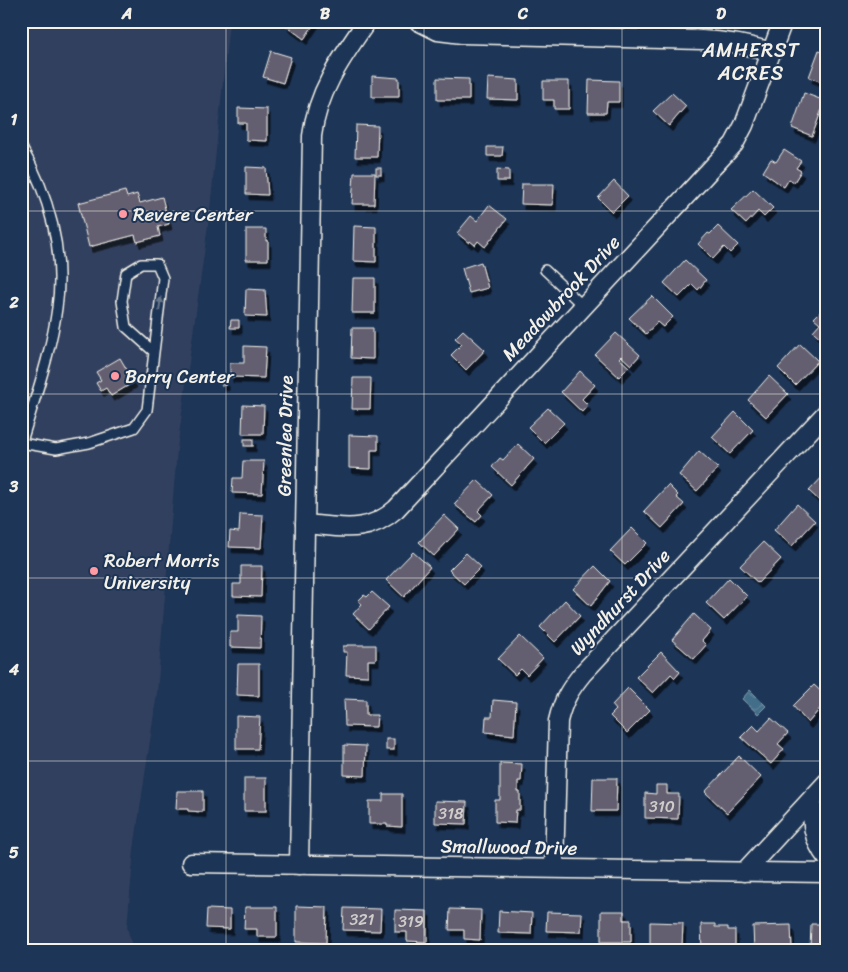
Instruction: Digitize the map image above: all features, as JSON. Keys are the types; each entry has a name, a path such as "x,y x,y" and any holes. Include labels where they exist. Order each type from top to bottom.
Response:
{"street":[{"name":"Greenlea Drive","path":"299,865 311,158 316,112 329,80 340,60 367,21"},
{"path":"418,21 438,31 462,34 702,40 741,44 771,52"},
{"name":"Meadowbrook Drive","path":"305,524 361,527 371,525 388,517 734,144 744,125 783,21"},
{"name":"Wyndhurst Drive","path":"554,868 558,721 562,705 570,690 583,673 827,412"},
{"path":"744,872 827,782"},
{"path":"813,798 812,830 816,841 827,858"},
{"name":"Smallwood Drive","path":"191,863 827,873"}],"lane":[{"path":"21,146 40,183 52,218 58,254 59,281 57,308 49,348 21,444 56,449 89,443 134,428 147,410 163,278 157,264 141,264 126,273 122,301 126,327 154,352"},
{"path":"545,270 583,306"}],"shaded area":[{"name":"Robert Morris University","path":"21,21 229,21 210,210 177,449 157,693 134,849 127,927 133,951 21,951"}],"water":[{"path":"750,690 766,706 758,714 742,699"}],"building":[{"path":"288,21 316,21 304,39 285,25"},
{"path":"819,50 827,53 827,84 809,77"},
{"path":"271,51 291,57 283,83 263,77"},
{"path":"372,76 399,78 399,97 372,97"},
{"path":"437,78 469,79 469,100 437,100"},
{"path":"488,78 518,80 518,100 487,99"},
{"path":"589,80 619,81 619,102 607,102 606,113 588,113"},
{"path":"543,81 569,81 569,109 554,109 554,100 543,100"},
{"path":"672,93 686,106 669,126 653,111"},
{"path":"804,93 825,101 812,136 792,128"},
{"path":"238,108 267,109 267,141 246,140 246,123 238,123"},
{"path":"356,125 378,126 377,157 355,157"},
{"path":"487,147 503,147 502,156 487,156"},
{"path":"784,150 801,161 796,168 801,171 794,182 789,179 784,187 763,172 771,159 776,162"},
{"path":"246,167 266,168 268,195 246,194"},
{"path":"376,168 381,168 381,175 376,175"},
{"path":"497,169 509,170 509,181 497,181"},
{"path":"354,173 375,173 374,204 352,204"},
{"path":"614,181 628,196 612,212 598,198"},
{"path":"522,184 554,184 553,205 521,204"},
{"path":"753,189 773,208 764,217 758,211 746,224 731,210"},
{"name":"Revere Center","path":"125,191 127,197 137,194 140,203 162,197 169,224 158,227 160,236 137,242 135,235 89,247 78,203"},
{"path":"489,205 507,219 485,247 478,241 475,245 470,241 469,243 457,233 471,216 477,221"},
{"path":"354,226 376,227 376,262 353,261"},
{"path":"718,226 738,245 730,253 724,247 713,259 698,244"},
{"path":"246,229 266,229 268,260 246,260"},
{"path":"685,260 706,280 698,290 692,284 679,297 664,283"},
{"path":"481,262 488,288 469,293 462,268"},
{"path":"353,278 375,278 375,313 352,313"},
{"path":"246,289 265,290 267,317 245,316"},
{"path":"652,296 673,317 663,327 657,322 646,334 629,318"},
{"path":"823,309 827,312 827,344 813,331 820,323 814,318"},
{"path":"231,320 239,320 239,328 230,328"},
{"path":"352,328 373,328 373,359 351,358"},
{"path":"463,330 485,350 466,370 451,355 462,344 455,338"},
{"path":"616,333 640,355 631,365 621,356 619,358 629,367 619,377 595,355"},
{"path":"800,344 818,361 795,385 778,368"},
{"path":"244,346 266,347 264,378 230,377 230,363 244,363"},
{"name":"Barry Center","path":"120,358 134,382 111,396 106,388 101,391 96,383 101,380 96,372"},
{"path":"580,371 595,385 582,399 588,405 582,412 561,392"},
{"path":"769,376 788,394 766,417 748,400"},
{"path":"353,378 371,378 370,409 352,409"},
{"path":"221,380 226,381 226,385 221,385"},
{"path":"243,405 264,406 263,434 242,434"},
{"path":"548,408 564,423 544,443 528,427"},
{"path":"735,412 753,430 730,454 712,437"},
{"path":"349,435 378,436 378,450 371,450 371,469 349,468"},
{"path":"244,439 253,439 253,446 244,446"},
{"path":"518,444 534,459 511,485 492,467 500,458 503,460"},
{"path":"699,451 718,468 697,491 679,475"},
{"path":"243,461 264,461 262,494 232,493 233,478 242,478"},
{"path":"827,472 827,508 809,491"},
{"path":"477,480 493,495 478,511 482,515 476,522 454,504"},
{"path":"668,485 678,495 676,497 684,504 662,528 644,511"},
{"path":"797,504 815,521 792,546 774,530"},
{"path":"240,514 263,515 261,548 229,547 230,531 239,532"},
{"path":"444,515 459,529 434,556 419,542"},
{"path":"632,528 647,543 625,565 610,551"},
{"path":"763,542 781,559 758,583 740,566"},
{"path":"413,552 430,567 404,597 386,580"},
{"path":"466,553 481,567 464,584 449,570"},
{"path":"241,566 262,566 261,597 233,596 233,584 241,584"},
{"path":"595,566 610,581 591,606 573,589"},
{"path":"729,578 747,596 724,620 706,603"},
{"path":"372,592 389,607 369,629 353,614 362,604 358,601 364,595 367,597"},
{"path":"565,600 580,616 555,642 540,627"},
{"path":"694,614 711,630 702,641 706,645 694,659 672,640"},
{"path":"238,615 261,616 260,648 230,647 230,632 238,632"},
{"path":"520,636 543,658 527,675 521,669 515,675 498,659"},
{"path":"376,645 376,660 368,660 368,676 346,675 347,652 343,652 343,646"},
{"path":"661,652 680,672 675,678 671,674 653,693 636,677"},
{"path":"827,656 827,667 821,661"},
{"path":"238,664 259,664 259,696 237,695"},
{"path":"814,685 827,697 827,700 808,723 793,706"},
{"path":"628,688 650,710 627,733 610,716 616,710 612,705"},
{"path":"344,699 366,700 366,715 377,715 376,727 345,726"},
{"path":"493,700 516,702 514,735 485,732 486,717 492,717"},
{"path":"236,716 260,717 258,749 236,749"},
{"path":"771,718 788,733 778,744 784,749 771,764 741,737 753,725 759,731"},
{"path":"386,739 394,739 394,750 386,750"},
{"path":"344,745 366,746 365,776 344,775"},
{"path":"739,756 761,777 727,813 705,792"},
{"path":"500,763 522,764 521,781 518,781 520,810 516,810 515,823 495,822 495,800 500,800"},
{"path":"244,778 266,778 266,811 244,811"},
{"path":"593,778 617,778 616,811 592,811"},
{"path":"656,785 667,785 667,794 679,794 678,819 645,818 645,793 656,794"},
{"path":"177,791 203,791 203,812 176,809"},
{"path":"383,794 402,794 402,827 387,826 387,824 369,824 369,801 383,801"},
{"path":"435,801 467,802 466,824 435,823"},
{"path":"296,906 327,907 326,943 296,942"},
{"path":"245,907 277,907 277,937 257,937 257,929 244,929"},
{"path":"344,908 381,909 380,931 343,930"},
{"path":"207,909 230,910 230,929 206,928"},
{"path":"450,909 481,910 480,940 464,939 464,930 449,930"},
{"path":"395,910 427,911 427,942 407,941 407,932 395,932"},
{"path":"499,911 532,913 531,934 498,933"},
{"path":"601,911 624,911 624,920 631,920 631,942 601,942"},
{"path":"547,912 582,913 581,932 546,931"},
{"path":"650,922 683,923 682,947 650,946"},
{"path":"701,924 715,924 715,927 728,927 728,930 735,930 735,951 702,951"},
{"path":"811,924 827,924 827,951 823,951 823,949 810,949"},
{"path":"791,925 792,949 788,949 788,951 754,951 753,926"},
{"path":"194,947 214,947 214,951 194,951"}],"place":[{"name":"Revere Center","path":"123,214"},
{"name":"Barry Center","path":"115,376"},
{"name":"Robert Morris University","path":"94,571"}],"district":[{"name":"AMHERST ACRES","path":"751,62"}]}
